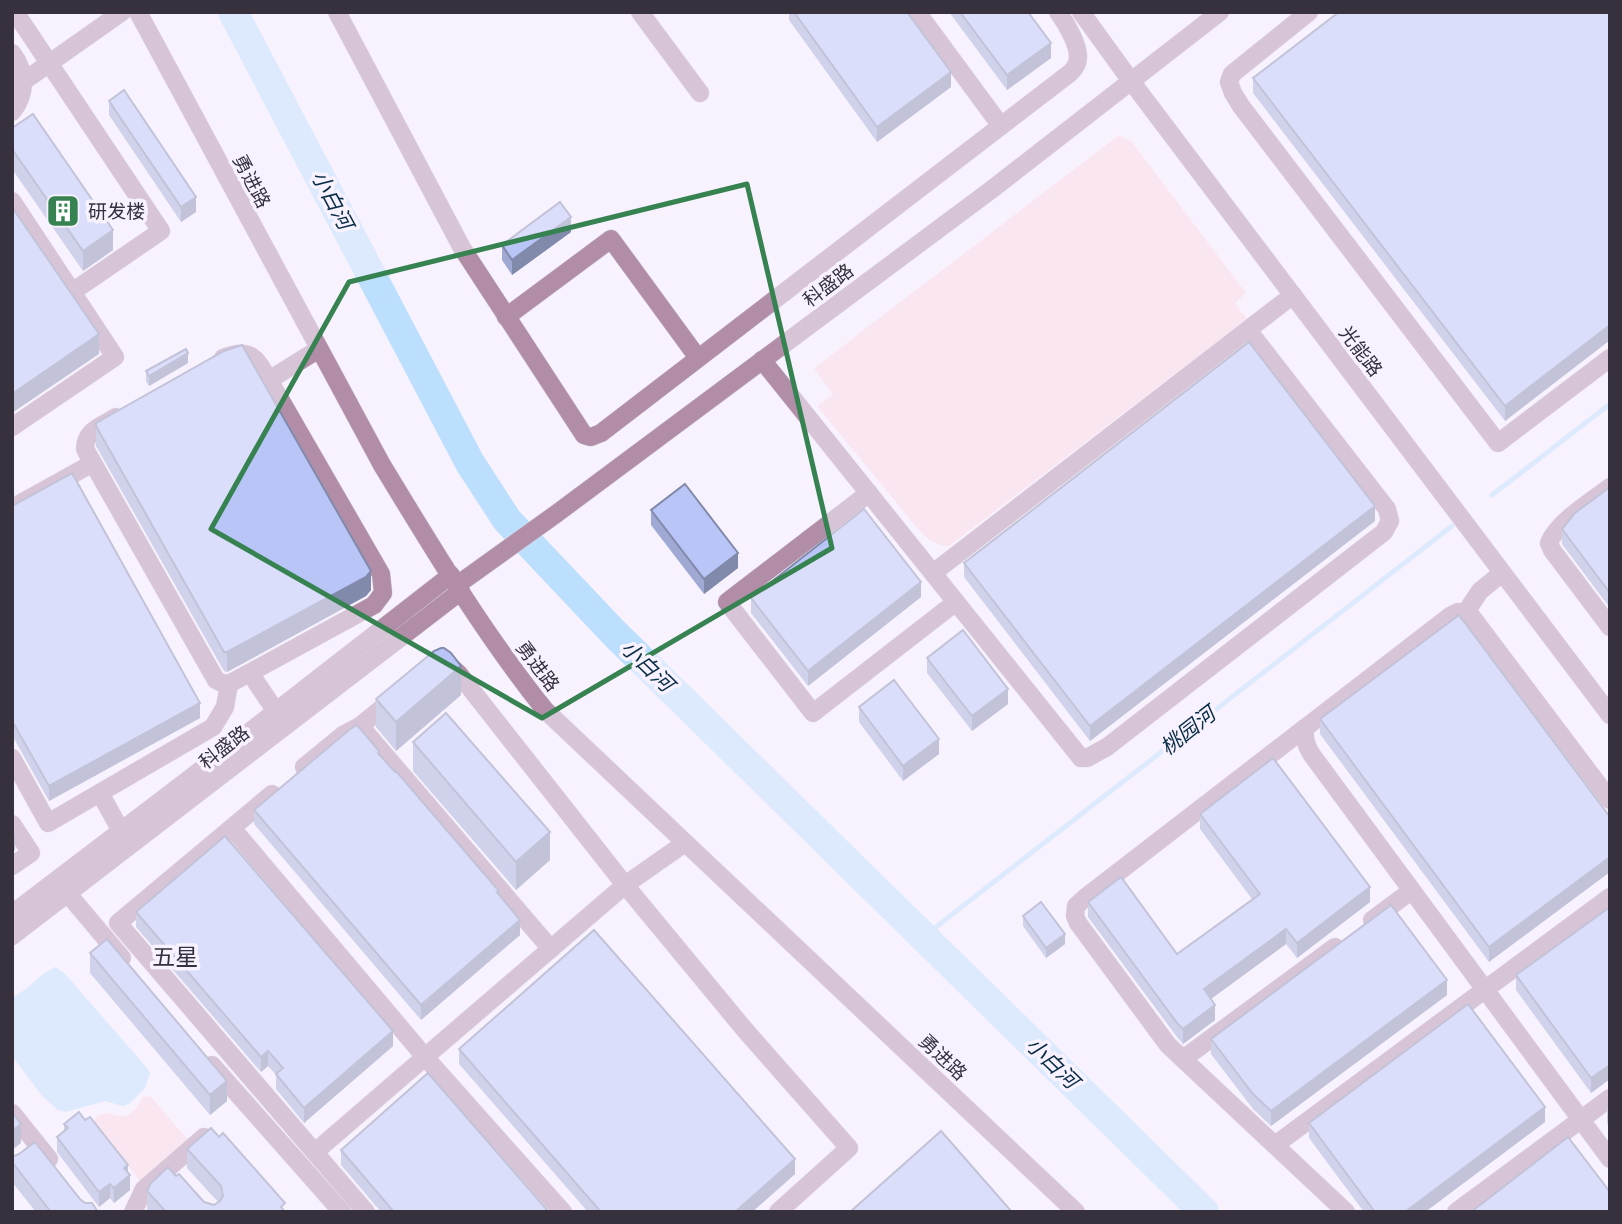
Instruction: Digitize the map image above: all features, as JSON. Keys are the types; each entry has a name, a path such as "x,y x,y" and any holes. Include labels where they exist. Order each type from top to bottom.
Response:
{"street":[{"path":"24,81 122,12"},
{"name":"勇进路","path":"138,12 382,466 457,584 545,710 1076,1212"},
{"path":"337,12 461,248 584,435 591,438 1070,73 1078,61 1076,48 1058,12"},
{"path":"639,12 699,93"},
{"path":"917,12 1001,125"},
{"name":"光能路","path":"1081,12 1610,715"},
{"name":"科盛路","path":"12,936 68,894 281,719 457,584 556,514 991,190 1220,12"},
{"path":"1309,12 1232,74 1229,82 1233,93 1498,443 1610,358"},
{"path":"19,17 161,231 72,292"},
{"path":"12,53 21,68 24,81 22,96 12,112"},
{"path":"12,201 115,357 12,427"},
{"path":"506,317 611,239 698,358"},
{"path":"933,573 1293,295"},
{"path":"762,360 1081,758 1087,758 1107,747 1384,532 1390,521 1387,509 1248,330"},
{"path":"269,380 319,349"},
{"path":"135,407 88,433 85,449 216,680 229,684 374,605 383,593 381,574 256,359 242,353 204,368"},
{"path":"12,508 93,463"},
{"path":"1610,487 1560,525 1552,534 1549,543 1610,627"},
{"path":"869,493 727,602 813,713 956,602"},
{"path":"1466,612 1480,591 1502,573"},
{"path":"1346,1212 1168,1045 1078,923 1075,916 1076,906 1305,727 1458,612 1466,612 1480,628 1610,800"},
{"path":"428,670 438,664 449,665 459,674 625,885 745,1030 849,1149 778,1212"},
{"path":"250,673 281,719"},
{"path":"12,758 48,822 213,727 225,707 229,684"},
{"path":"366,1212 118,923 343,734 360,726 409,686"},
{"name":"科盛路","path":"12,914 121,831 281,719"},
{"path":"360,726 551,949"},
{"path":"1305,727 1306,745 1312,755 1610,1159"},
{"path":"100,793 121,831"},
{"path":"12,824 31,853 12,866"},
{"path":"232,828 425,1057 563,1212"},
{"path":"315,1152 625,885 685,843"},
{"path":"1183,1059 1411,891"},
{"path":"68,894 129,967"},
{"path":"1275,1145 1610,897"},
{"path":"200,1050 342,1212"},
{"path":"1456,1212 1610,1098"},
{"path":"12,1113 60,1174"},
{"path":"132,1212 144,1189 174,1170 205,1136"},
{"path":"21,1158 38,1145"}],"highlighted area":[{"path":"747,184 832,548 542,718 211,529 349,282"}],"shaded area":[{"path":"1119,135 1132,142 1246,293 1235,303 1247,319 949,546 935,543 918,529 817,406 833,395 814,368"},
{"path":"150,1096 190,1142 141,1182 95,1123 95,1119 104,1113 127,1115 143,1097"}],"water":[{"path":"56,967 66,975 150,1073 145,1088 129,1104 123,1106 105,1101 66,1112 58,1110 43,1097 12,1056 12,997"}],"building":[{"path":"794,12 907,12 951,72 877,127"},
{"path":"960,12 1028,12 1051,43 1007,75"},
{"path":"1339,12 1610,12 1610,325 1505,406 1253,78"},
{"path":"124,90 196,197 181,207 109,101"},
{"name":"研发楼","path":"33,114 113,230 83,251 12,149 12,128"},
{"path":"560,202 571,217 512,260 502,245"},
{"path":"12,207 99,334 12,394"},
{"path":"1249,342 1375,506 1090,726 964,563"},
{"path":"242,345 371,571 366,577 224,652 96,423 224,351"},
{"path":"186,349 188,353 149,376 146,371"},
{"path":"72,473 200,703 49,786 12,721 12,506"},
{"path":"685,484 738,553 704,579 651,510"},
{"path":"1610,487 1610,593 1562,529 1575,513"},
{"path":"864,509 921,582 808,671 751,598"},
{"path":"1459,615 1610,817 1610,857 1489,947 1320,719"},
{"path":"963,630 1008,689 972,716 927,658"},
{"path":"441,648 451,653 461,666 396,722 376,699"},
{"path":"894,680 939,739 903,766 859,707"},
{"path":"446,713 550,832 516,862 413,742"},
{"path":"357,725 378,753 499,891 497,892 520,920 421,1005 254,810"},
{"path":"1273,758 1370,887 1297,943 1286,929 1204,989 1215,1005 1183,1029 1088,902 1121,877 1177,954 1260,894 1200,814"},
{"path":"225,836 393,1031 304,1108 276,1074 283,1068 268,1051 261,1057 136,912"},
{"path":"1041,902 1065,934 1046,948 1023,916"},
{"path":"1391,905 1447,980 1271,1111 1253,1094 1211,1039"},
{"path":"1610,907 1610,1065 1591,1078 1516,975"},
{"path":"594,930 795,1159 735,1212 601,1212 459,1049"},
{"path":"107,939 227,1081 210,1095 90,953"},
{"path":"1468,1004 1545,1107 1405,1212 1375,1212 1309,1123"},
{"path":"428,1073 549,1212 394,1212 341,1150"},
{"path":"12,1112 21,1124 12,1131"},
{"path":"79,1112 85,1120 90,1117 128,1165 124,1168 130,1175 114,1188 110,1184 99,1192 57,1137 68,1128 64,1124"},
{"path":"211,1128 219,1137 223,1133 285,1203 281,1207 285,1212 166,1212 147,1191 151,1183 168,1167 176,1176 179,1174 204,1202 214,1205 220,1201 223,1196 221,1186 187,1149"},
{"path":"941,1131 1012,1212 850,1212"},
{"path":"1568,1137 1610,1192 1610,1212 1471,1212"},
{"path":"35,1142 80,1199 85,1203 92,1203 98,1212 51,1212 12,1162 12,1157"}],"waterway":[{"name":"小白河","path":"233,12 470,463 507,520 615,634 1204,1212"},
{"name":"桃园河","path":"1492,495 1610,404"},
{"name":"桃园河","path":"923,937 1452,526"}],"place":[{"name":"研发楼","path":"63,211"}],"district":[{"name":"五星","path":"175,957"}]}
